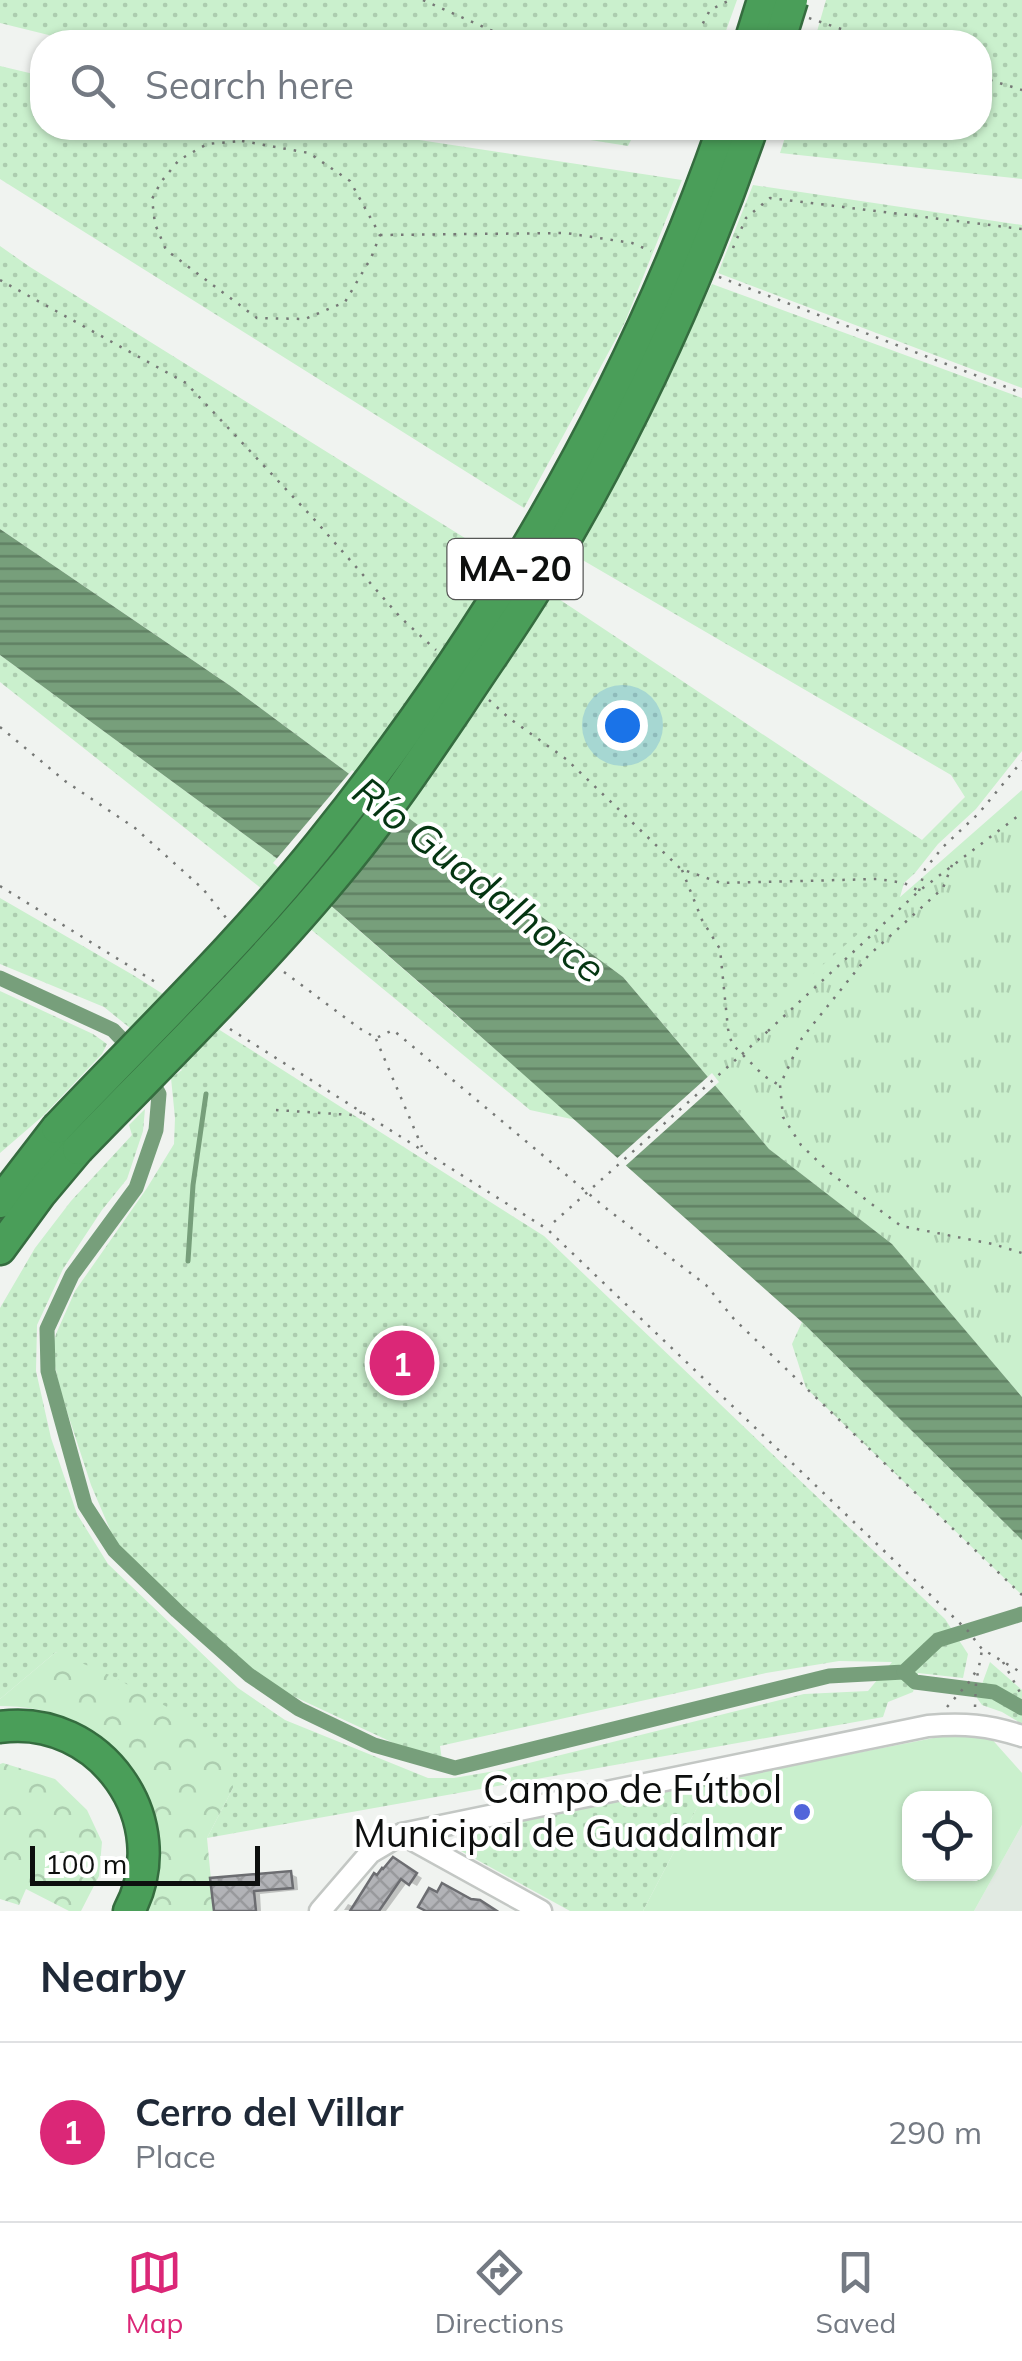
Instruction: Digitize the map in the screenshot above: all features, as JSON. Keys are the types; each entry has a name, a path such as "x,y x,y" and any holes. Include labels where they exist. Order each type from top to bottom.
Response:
{"highway":[{"path":"754,30 763,0"},
{"name":"MA-20","path":"0,1249 67,1138 272,901 394,750 466,645 552,506 599,418 640,335 718,140"},
{"name":"MA-20","path":"0,1202 306,910 418,768 539,584 616,447 664,348 747,140"},
{"path":"0,1726 37,1726 59,1732 82,1743 116,1775 133,1804 142,1837 144,1859 129,1911"},
{"path":"0,1744 33,1742 56,1750 80,1764 110,1796 124,1841 124,1864 108,1911"}],"street":[{"path":"320,1911 370,1853 402,1834 928,1726 992,1726 1022,1736"},
{"path":"402,1834 541,1911"}],"path":[{"path":"423,0 491,30"},
{"path":"699,30 710,10 730,0"},
{"path":"797,8 851,30"},
{"path":"992,81 1022,90"},
{"path":"242,140 309,154 323,163 350,182 380,235 344,302 305,319 256,318 166,250 155,224 152,199 179,160 207,144 242,140"},
{"path":"730,255 746,218 770,198 1022,229"},
{"path":"0,280 186,384 401,618 441,656"},
{"path":"482,693 508,718 566,760 681,868 720,883 878,878 920,891"},
{"path":"0,727 65,781 135,828 203,888 229,920"},
{"path":"920,891 925,869 942,846 978,814 1022,760"},
{"path":"547,1228 920,891 1022,813"},
{"path":"952,865 944,888 868,956 802,1038 780,1084 782,1117 801,1144 829,1172 901,1226 1022,1253"},
{"path":"681,868 702,920 720,949 732,1044 764,1076 780,1084"},
{"path":"0,886 158,984"},
{"path":"276,966 376,1038 423,1149"},
{"path":"222,1024 547,1228 968,1631 982,1649 1022,1673"},
{"path":"376,1038 393,1030 706,1285 734,1319 1022,1595"},
{"path":"276,1110 352,1115 364,1112"},
{"path":"982,1649 976,1714 992,1726"},
{"path":"1002,1660 1022,1696"},
{"path":"928,1726 980,1665"}],"shaded area":[{"path":"1022,1825 1022,1911 974,1911"}],"green space":[{"path":"0,0 737,0 726,30 30,30 0,23"},
{"path":"826,0 1022,0 1022,179 780,153 784,140 992,140 992,30 817,30"},
{"path":"0,66 30,73 30,140 419,140 682,180 625,322 524,508 0,179"},
{"path":"590,140 631,140 628,146"},
{"path":"753,185 1022,225 1022,388 718,273"},
{"path":"0,246 497,558 922,840 965,797 951,775 574,555 712,284 1022,398 1022,751 976,809 904,883 900,897 1022,1397 892,1244 769,1149 623,977 232,687 0,529"},
{"path":"0,655 275,857 576,1120 530,1110 257,885 0,682"},
{"path":"1022,790 1022,1397 892,1244 769,1149 703,1070"},
{"path":"0,898 133,975 544,1236 945,1619 968,1654 963,1678 918,1673 913,1692 888,1702 883,1717 207,1838 233,1788 56,1652 0,1699 0,1308 35,1248 71,1201 132,1135 129,1125 145,1109 143,1131 127,1179 63,1269 37,1325 36,1371 51,1438 77,1514 108,1564 238,1688 285,1720 428,1778 454,1778 501,1770 804,1694 868,1691 892,1662 839,1661 766,1673 440,1746 442,1760 400,1746 280,1690 247,1666 117,1546 91,1485 60,1390 52,1351 75,1291 174,1144 171,1078 182,1070 104,1007 0,964"},
{"path":"0,991 107,1044 44,1115 0,1153"},
{"path":"802,1322 1022,1540 1022,1595 806,1388 792,1344"},
{"path":"56,1652 114,1677 190,1720 233,1762 233,1788 207,1838 214,1911 147,1911 159,1860 157,1826 139,1781 107,1744 71,1719 35,1709 0,1706 0,1699"},
{"path":"990,1662 1022,1690 1022,1724 982,1705 977,1698"},
{"name":"Campo de Fútbol Municipal de Guadalmar","path":"970,1731 989,1736 1022,1773 1022,1825 992,1879 992,1791 902,1791 902,1881 991,1881 974,1911 643,1911 711,1781"},
{"path":"3,1763 55,1779 87,1810 102,1842 99,1876 81,1911 69,1911 26,1889 19,1905 0,1899"},
{"path":"711,1781 643,1911 570,1911 461,1851 464,1831"}],"water":[{"name":"Río Guadalhorce","path":"0,529 232,687 623,977 769,1149 892,1244 1022,1397 1022,1540 802,1322 275,857 0,655"}],"pier":[{"path":"352,770 399,804 317,900 273,863"},
{"path":"712,1073 719,1082 622,1169 614,1161"}],"building":[{"path":"393,1857 417,1873 409,1885 401,1879 379,1911 350,1911 374,1873 377,1875"},
{"path":"291,1871 293,1888 254,1891 256,1911 214,1911 210,1878"},
{"path":"442,1883 497,1911 426,1911 418,1907 429,1888 437,1892"}],"waterway":[{"path":"0,978 113,1030 135,1053"},
{"path":"147,1072 159,1094 156,1130 136,1188 72,1275 47,1329 48,1371 85,1505 114,1550 249,1675 299,1709 374,1745 455,1768 829,1676 904,1672 938,1640 1022,1614"},
{"path":"188,1261 193,1185 206,1094"},
{"path":"904,1672 915,1682 994,1692 1022,1708"}],"place":[{"name":"Cerro del Villar","path":"402,1363"},
{"name":"Campo de Fútbol Municipal de Guadalmar","path":"802,1812"}]}
